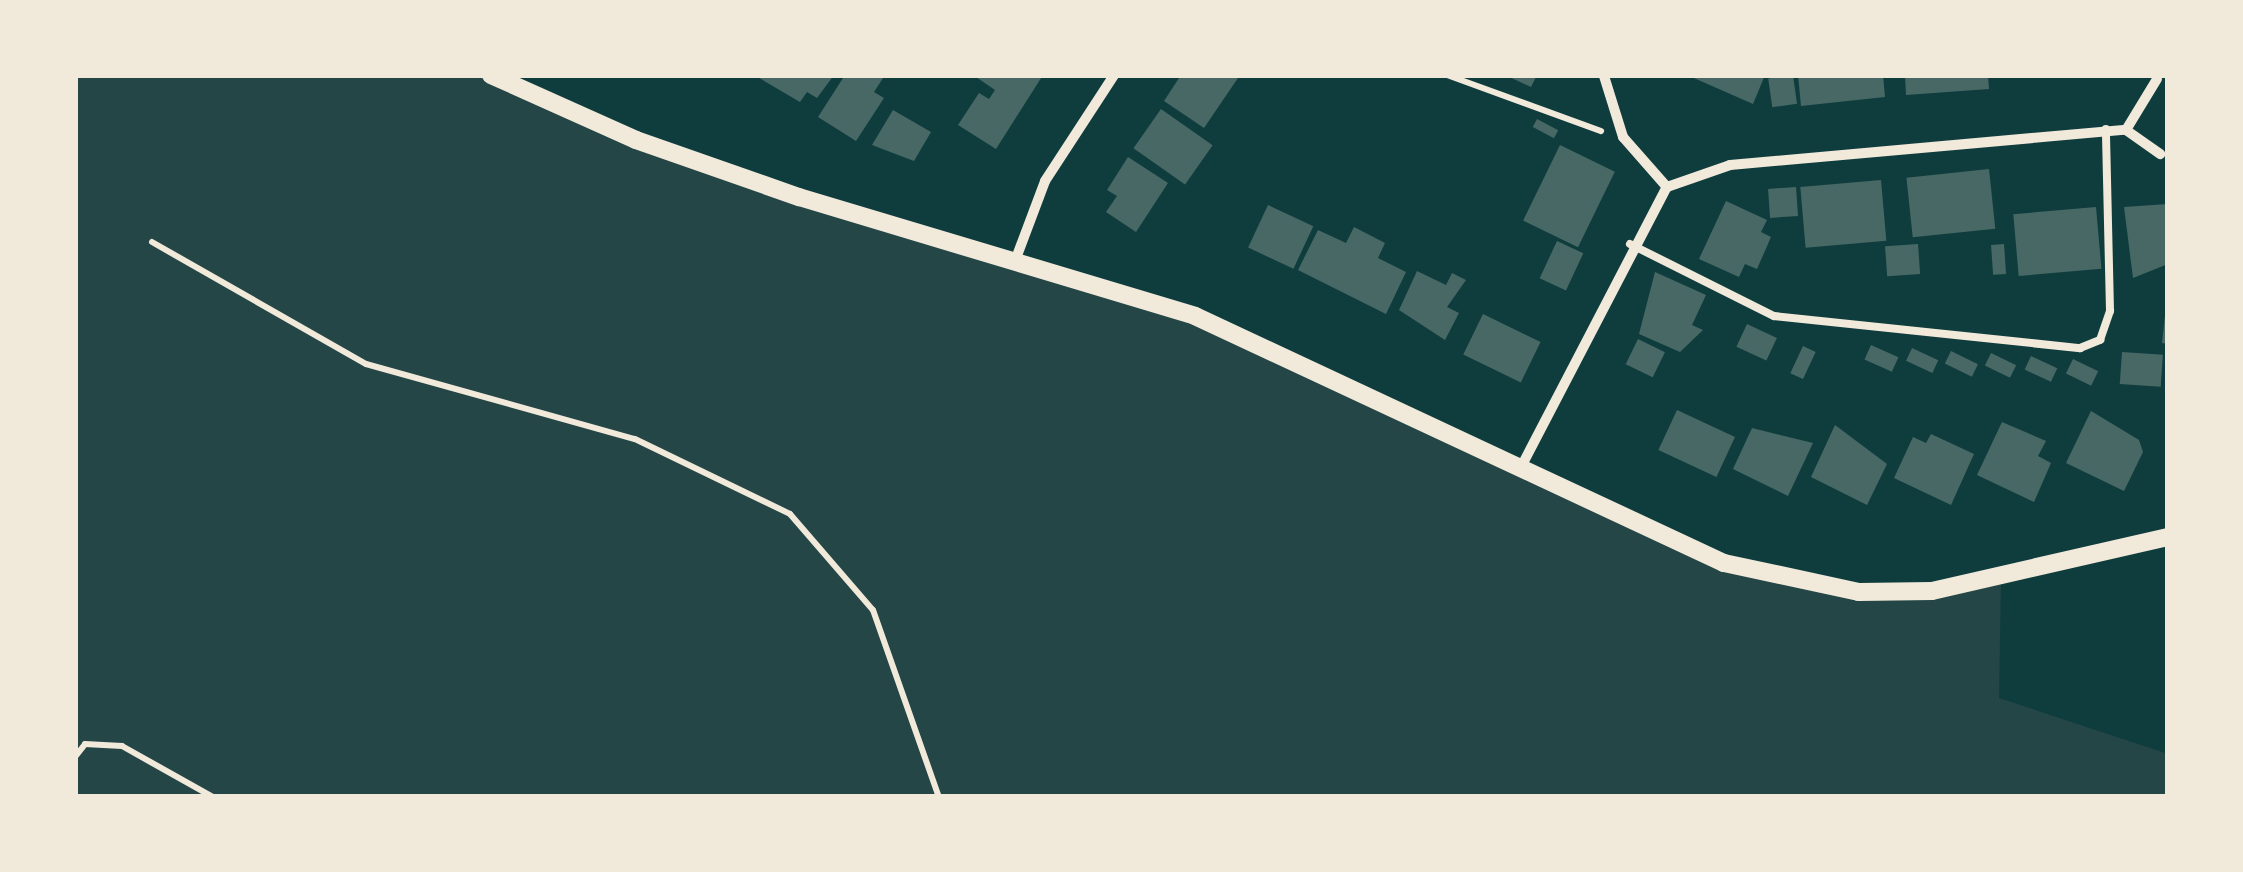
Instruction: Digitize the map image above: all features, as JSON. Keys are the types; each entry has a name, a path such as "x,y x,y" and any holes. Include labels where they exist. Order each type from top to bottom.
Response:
{"street":[{"path":"491,75 636,140 1195,316 1724,563 1859,592 2001,580 2168,538"},
{"path":"1014,261 1045,181 1114,75"},
{"path":"1604,76 1622,137 1667,187"},
{"path":"2126,130 2157,79"},
{"path":"1520,468 1630,244 1667,187 1730,165 2106,128 2126,130 2160,154"}],"lane":[{"path":"1630,244 1774,316 2080,348 2100,340 2110,311 2106,128"}],"path":[{"path":"1447,75 1622,137"},
{"path":"152,242 366,364 635,438 790,514 873,610 939,797"},
{"path":"75,757 84,744 122,746 213,797"}],"shaded area":[{"path":"75,75 491,75 636,140 1195,316 1724,563 1859,592 2001,580 1999,698 2168,754 2168,797 75,797"}],"building":[{"path":"754,75 834,75 817,98 807,92 800,102"},
{"path":"845,75 885,75 874,92 884,98 856,141 818,117"},
{"path":"973,75 1043,75 996,149 958,125 979,93 989,99 995,90"},
{"path":"1181,75 1240,75 1204,128 1164,101"},
{"path":"1505,75 1537,75 1531,87"},
{"path":"1687,75 1765,75 1753,104"},
{"path":"1793,75 1797,104 1772,107 1768,78"},
{"path":"1798,75 1883,75 1885,97 1801,106"},
{"path":"1905,75 1988,75 1989,89 1906,95"},
{"path":"1161,109 1213,145 1185,184 1133,148"},
{"path":"893,110 931,132 914,161 872,145"},
{"path":"1537,119 1558,130 1554,138 1533,127"},
{"path":"1560,145 1615,172 1578,247 1523,220"},
{"path":"1128,157 1168,183 1136,232 1106,212 1117,196 1107,190"},
{"path":"1989,169 1995,229 1913,237 1906,178"},
{"path":"1881,180 1886,241 1806,248 1800,187"},
{"path":"1796,187 1798,216 1770,218 1768,189"},
{"path":"1726,201 1767,220 1761,232 1771,237 1757,269 1745,264 1739,277 1699,259"},
{"path":"2168,204 2168,264 2133,278 2124,207"},
{"path":"1268,205 1313,226 1293,269 1248,248"},
{"path":"2096,207 2101,269 2019,276 2013,214"},
{"path":"1354,227 1385,243 1378,258 1406,272 1386,314 1298,270 1318,230 1346,243"},
{"path":"1557,241 1583,253 1566,290 1540,278"},
{"path":"1918,244 1920,274 1887,276 1885,246"},
{"path":"2004,244 2006,274 1993,275 1991,245"},
{"path":"1417,271 1446,285 1452,273 1466,280 1447,307 1459,313 1445,340 1399,310"},
{"path":"1655,272 1706,295 1692,325 1703,330 1680,352 1639,334"},
{"path":"1483,314 1541,342 1521,383 1463,354"},
{"path":"2165,315 2168,316 2168,344 2162,343"},
{"path":"1747,324 1777,338 1766,361 1736,347"},
{"path":"1638,339 1665,352 1653,377 1626,364"},
{"path":"1871,345 1898,357 1892,372 1864,360"},
{"path":"1803,346 1816,352 1803,379 1790,373"},
{"path":"1912,348 1938,360 1932,373 1906,361"},
{"path":"1951,351 1978,364 1972,377 1945,364"},
{"path":"2122,352 2163,355 2161,387 2120,384"},
{"path":"1991,353 2016,365 2010,378 1985,366"},
{"path":"2031,356 2057,368 2051,382 2025,370"},
{"path":"2073,359 2098,371 2091,386 2066,373"},
{"path":"1677,410 1735,437 1716,477 1658,450"},
{"path":"2091,411 2139,440 2143,452 2124,491 2066,463"},
{"path":"2002,422 2046,441 2038,456 2051,463 2034,502 1977,475"},
{"path":"1835,425 1887,464 1867,505 1811,477"},
{"path":"1752,428 1813,443 1788,496 1733,469"},
{"path":"1931,434 1974,454 1951,505 1894,478 1913,437 1926,443"}]}
